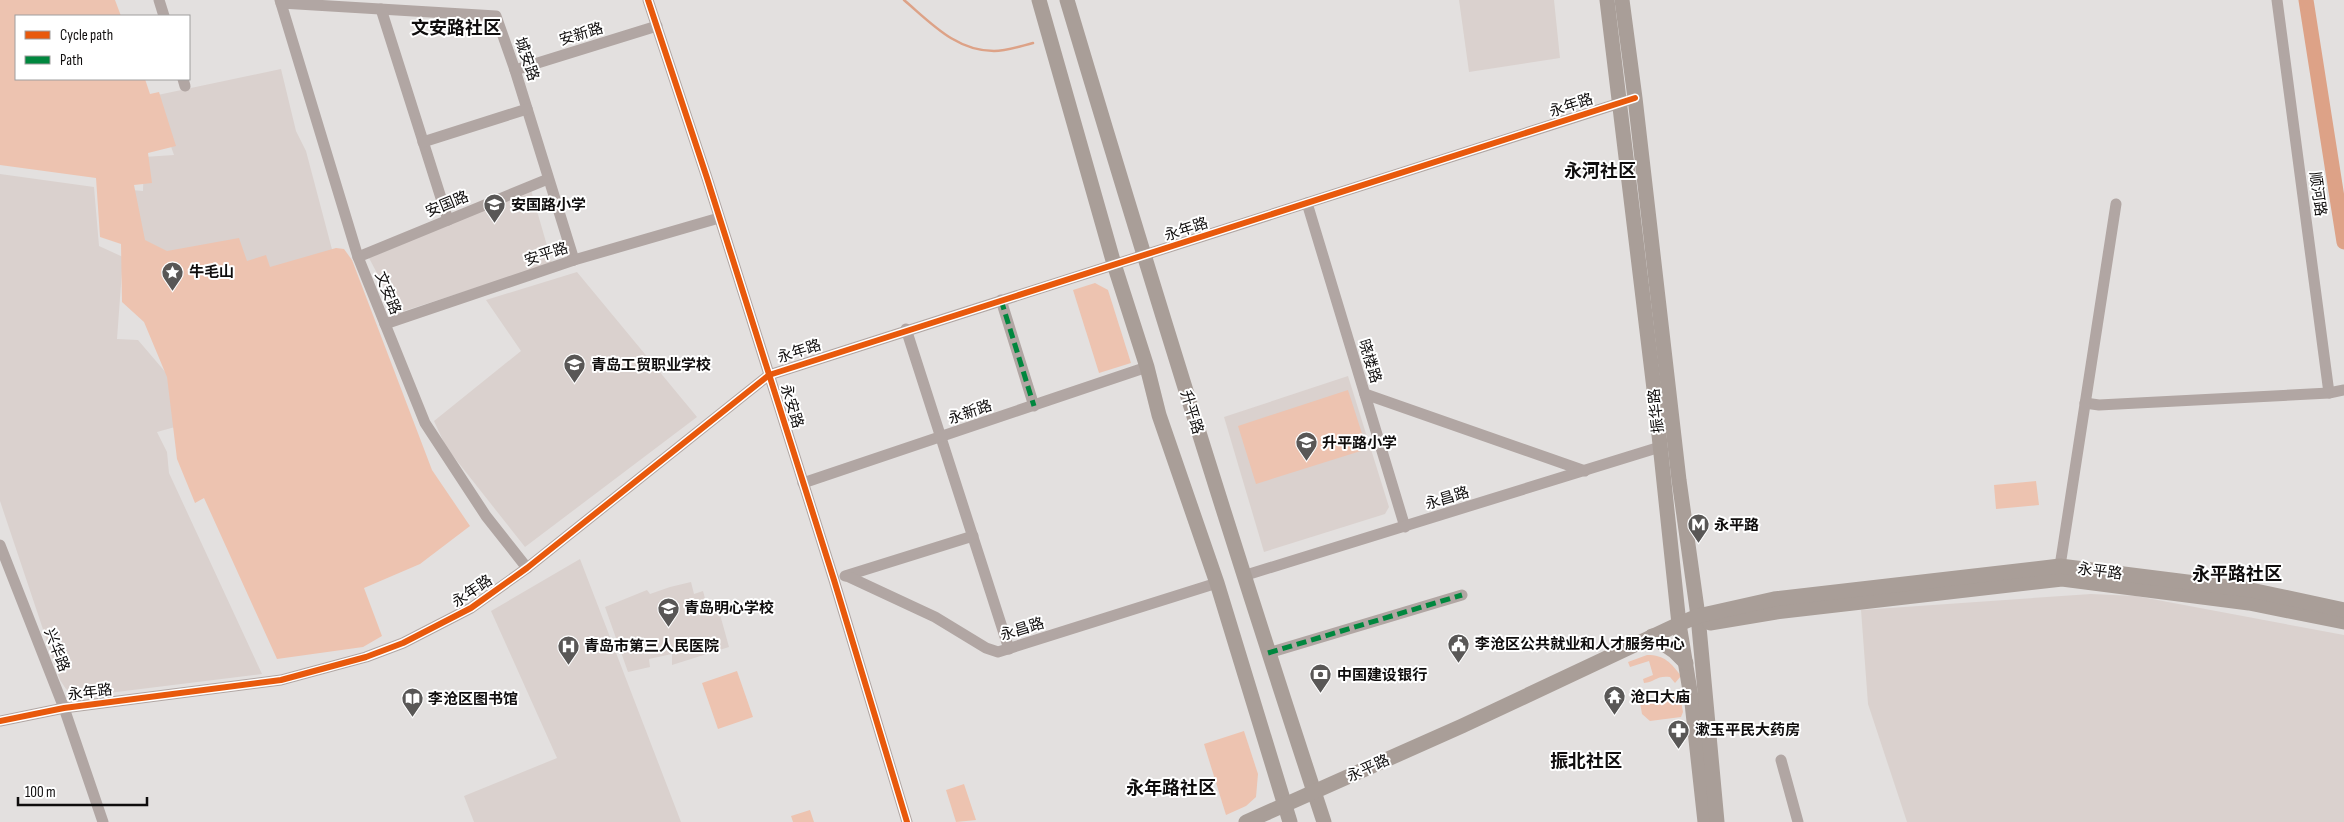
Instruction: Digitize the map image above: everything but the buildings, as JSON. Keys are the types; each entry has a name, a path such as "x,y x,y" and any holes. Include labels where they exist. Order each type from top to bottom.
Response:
{"main road":[{"name":"升平路","path":"1039,0 1114,264 1147,368 1159,415 1217,583 1290,822"},
{"name":"升平路","path":"1067,0 1143,256 1268,652 1324,822"},
{"name":"振华路","path":"1607,0 1628,100 1698,620 1717,822"},
{"name":"振华路","path":"1622,0 1628,100 1660,447 1679,624 1686,663 1705,822"},
{"name":"永平路","path":"2061,572 2249,603 2344,622"},
{"name":"永平路","path":"1246,822 1462,726 1679,624 1774,599 2061,572 2251,590 2344,610"},
{"path":"1652,636 1674,651 1686,663"}],"street":[{"path":"159,0 164,15"},
{"name":"永安路","path":"648,0 834,580 907,822"},
{"name":"顺河路","path":"2277,0 2329,393"},
{"name":"城安路","path":"281,1 496,16 515,70 574,260"},
{"name":"文安路","path":"281,1 358,257 425,423 486,516 527,568"},
{"path":"381,9 448,220"},
{"name":"安新路","path":"515,70 657,26"},
{"name":"永年路","path":"0,721 64,708 281,680 331,669 403,643 442,625 472,608 527,568 769,374 1628,100"},
{"path":"423,142 527,109"},
{"name":"安国路","path":"358,257 548,178"},
{"name":"晓楼路","path":"1307,203 1405,527"},
{"path":"2061,572 2116,204"},
{"name":"安平路","path":"385,324 574,260 719,218"},
{"path":"1001,300 1034,406"},
{"path":"906,330 1009,648"},
{"name":"永新路","path":"803,483 1147,368"},
{"path":"2085,404 2098,405 2329,393 2344,390"},
{"path":"1365,394 1585,471"},
{"name":"永昌路","path":"1244,576 1660,447"},
{"path":"834,580 973,536"},
{"name":"兴华路","path":"0,545 64,708 103,822"},
{"name":"永昌路","path":"847,576 935,618 986,648 998,652 1217,583"},
{"path":"1268,652 1462,595"},
{"path":"1782,760 1798,822"}],"shaded area":[{"path":"0,0 115,0 121,15 15,15 15,80 145,80 150,94 159,92 176,146 148,153 152,183 134,185 145,240 167,251 239,238 247,261 266,255 270,267 336,248 344,249 352,260 432,470 470,526 420,564 364,588 382,636 363,647 277,659 204,498 195,503 177,459 167,377 144,322 122,302 121,244 100,237 96,178 0,165"},
{"path":"1459,0 1554,0 1560,58 1469,72"},
{"path":"281,69 296,131 306,151 334,257 267,279 150,263 120,189 143,191 144,157 174,155 153,96"},
{"path":"0,174 94,187 99,246 123,257 117,339 138,340 167,374 175,427 157,432 167,452 169,473 262,674 84,696 75,695 66,689 60,680 0,501"},
{"name":"安国路小学","path":"531,190 552,263 398,313 369,258"},
{"name":"青岛工贸职业学校","path":"577,272 697,417 525,547 446,447 434,421 521,351 486,300"},
{"path":"1095,283 1108,290 1131,363 1099,373 1073,290"},
{"name":"升平路小学","path":"1348,376 1389,507 1385,514 1264,552 1224,417"},
{"path":"1348,390 1367,449 1256,484 1238,426"},
{"path":"2036,481 2039,505 1996,509 1994,485"},
{"name":"青岛市第三人民医院","path":"580,559 681,822 474,822 464,796 557,758 491,611"},
{"name":"青岛明心学校","path":"691,582 694,594 703,591 706,602 716,600 729,647 672,665 672,654 649,659 650,667 628,672 605,607 647,590 650,594"},
{"path":"2091,594 2136,596 2344,635 2344,822 1907,822 1868,704 1861,610"},
{"path":"1647,655 1663,658 1681,676 1675,683 1670,677 1666,677 1644,683 1643,679 1653,675 1649,661 1630,667 1628,662"},
{"path":"737,671 753,717 718,729 702,683"},
{"path":"1680,695 1683,712 1681,717 1650,721 1642,714 1639,697 1655,700"},
{"path":"1244,731 1258,774 1256,797 1246,806 1226,815 1204,744"},
{"path":"964,784 976,820 956,822 946,790"},
{"path":"810,810 814,822 793,822 791,816"}],"waterway":[{"path":"904,0 945,34 968,46 980,50 999,51 1033,43"},
{"path":"2306,0 2344,242"}],"marked path":[{"path":"1001,300 1034,406"},
{"path":"1268,653 1462,595"}],"cycle path":[{"path":"648,0 707,178 834,580 907,822"},
{"path":"0,721 64,708 281,680 366,657 403,643 471,608 527,568 769,375 1635,98"}],"place":[{"name":"安国路小学","path":"495,224"},
{"name":"牛毛山","path":"173,291"},
{"name":"青岛工贸职业学校","path":"575,384"},
{"name":"升平路小学","path":"1306,462"},
{"name":"永平路","path":"1698,544"},
{"name":"青岛明心学校","path":"668,627"},
{"name":"李沧区公共就业和人才服务中心","path":"1459,663"},
{"name":"青岛市第三人民医院","path":"568,665"},
{"name":"中国建设银行","path":"1321,694"},
{"name":"沧口大庙","path":"1614,716"},
{"name":"李沧区图书馆","path":"412,718"},
{"name":"漱玉平民大药房","path":"1679,749"}],"district":[{"name":"文安路社区","path":"456,28"},
{"name":"永河社区","path":"1600,171"},
{"name":"永平路社区","path":"2237,574"},
{"name":"振北社区","path":"1586,761"},
{"name":"永年路社区","path":"1171,788"}]}
